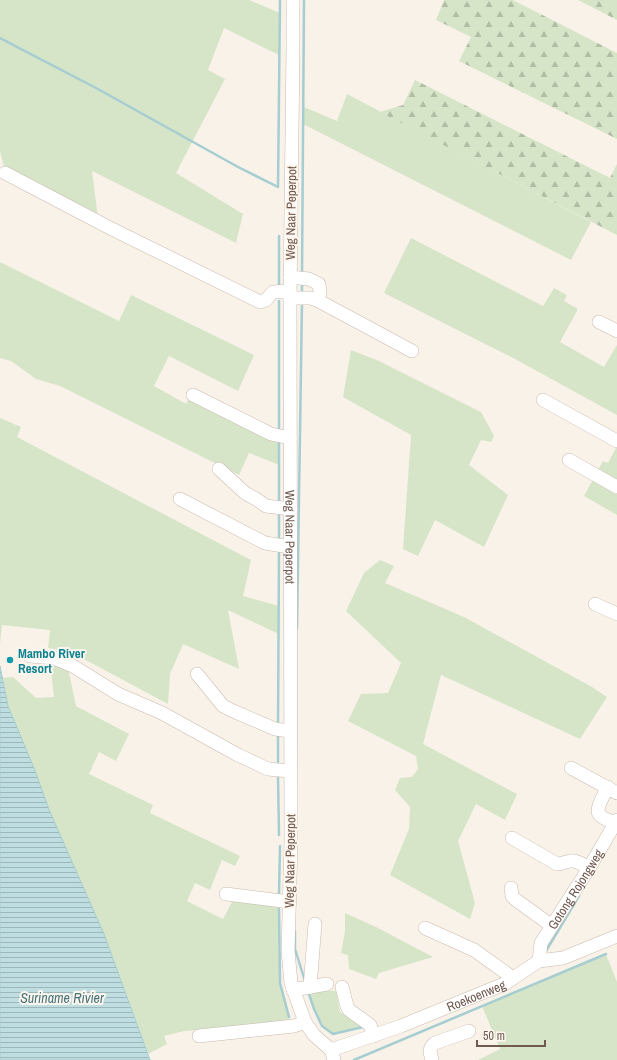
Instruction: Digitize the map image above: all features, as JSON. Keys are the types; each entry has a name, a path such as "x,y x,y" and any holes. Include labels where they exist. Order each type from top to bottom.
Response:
{"street":[{"name":"Weg Naar Peperpot","path":"293,0 290,277 290,902 288,951 289,969 293,990 305,1022 314,1035 333,1055"},
{"path":"5,173 117,232 260,302 266,300 273,292 318,300 412,351"},
{"path":"290,277 309,279 319,284 320,293 318,300"},
{"path":"599,322 617,330"},
{"path":"193,394 275,436 290,438"},
{"path":"543,400 617,441"},
{"path":"569,460 617,487"},
{"path":"219,469 245,493 266,506 291,509"},
{"path":"180,499 265,543 290,547"},
{"path":"595,604 617,614"},
{"path":"30,656 54,658 67,663 118,694 162,713 268,769 290,770"},
{"path":"198,674 223,706 275,729 290,731"},
{"path":"571,768 612,790 598,807 598,812 599,815 616,822"},
{"name":"Gotong Rojongweg","path":"538,960 541,943 589,868 616,822"},
{"path":"512,838 557,864 574,861 589,868"},
{"path":"511,888 512,896 516,900 552,926"},
{"path":"226,894 290,902"},
{"path":"310,987 315,924"},
{"path":"424,928 474,950 513,978"},
{"path":"538,960 563,958 616,941"},
{"name":"Roekoenweg","path":"333,1055 374,1036 504,984 538,960"},
{"path":"293,990 327,984"},
{"path":"342,987 349,1010 370,1025 374,1036"},
{"path":"199,1036 294,1026 305,1022"},
{"path":"432,1060 430,1049 432,1045 470,1031"}],"green space":[{"path":"0,0 249,0 280,13 279,55 224,28 208,70 225,79 176,173 243,214 236,243 92,171 98,218 4,167 0,151"},
{"path":"444,0 513,0 617,53 617,139 459,61 471,37 436,20"},
{"path":"578,0 617,0 617,20"},
{"path":"415,80 610,178 617,164 617,235 380,112 403,105"},
{"path":"347,94 591,222 571,260 303,124 304,107 337,121"},
{"path":"411,238 543,306 554,288 567,295 564,301 578,309 560,342 604,367 617,345 617,415 515,359 384,293"},
{"path":"0,262 119,321 131,295 254,355 238,391 169,356 154,386 186,404 189,398 279,442 279,465 249,453 239,475 60,386 36,379 11,361 0,358"},
{"path":"351,350 379,361 481,412 494,436 491,442 481,440 469,465 508,495 484,547 435,520 418,556 403,549 411,435 343,397"},
{"path":"0,418 21,427 17,437 251,560 243,596 279,606 279,634 228,610 239,669 183,644 170,674 168,704 69,651 48,648 50,630 2,625 0,644"},
{"path":"617,446 617,515 584,496 603,461 608,463"},
{"path":"380,560 394,566 385,583 464,617 592,687 607,697 580,739 441,675 423,744 517,794 505,820 476,804 458,841 475,903 470,919 390,875 409,829 410,807 395,790 400,778 412,777 418,769 416,756 348,721 361,694 388,693 401,663 346,611 364,573"},
{"path":"50,663 67,663 76,706 129,734 116,761 99,752 89,774 153,805 150,813 240,856 235,866 222,860 210,890 195,883 187,901 223,919 234,898 279,905 280,983 289,1017 289,1023 184,1031 164,1036 167,1044 148,1054 104,934 50,812 34,768 8,706 2,678 13,677 36,698 54,697"},
{"path":"345,913 378,928 433,957 379,973 376,979 349,969 348,955 341,953 345,931"},
{"path":"606,954 617,982 617,1060 478,1060 500,1049 482,1006"},
{"path":"308,991 336,991 340,1012 363,1027 333,1034 322,1026"}],"water":[{"name":"Suriname Rivier","path":"0,666 8,706 34,768 50,812 104,934 150,1060 0,1060"}],"waterway":[{"path":"0,38 96,88 238,167 278,187 280,0"},
{"path":"302,275 304,0"},
{"path":"279,236 279,285"},
{"path":"302,283 302,294"},
{"path":"279,301 279,432"},
{"path":"297,629 302,302"},
{"path":"279,442 279,504"},
{"path":"279,514 279,541"},
{"path":"278,725 279,551"},
{"path":"278,735 278,762"},
{"path":"278,777 279,835"},
{"path":"279,895 280,846"},
{"path":"546,951 579,896"},
{"path":"279,909 280,983 289,1017"},
{"path":"295,931 295,949 305,981"},
{"path":"354,1060 606,954"},
{"path":"308,991 322,1026 333,1034 363,1027"}],"place":[{"name":"Mambo River Resort","path":"10,660"}]}
